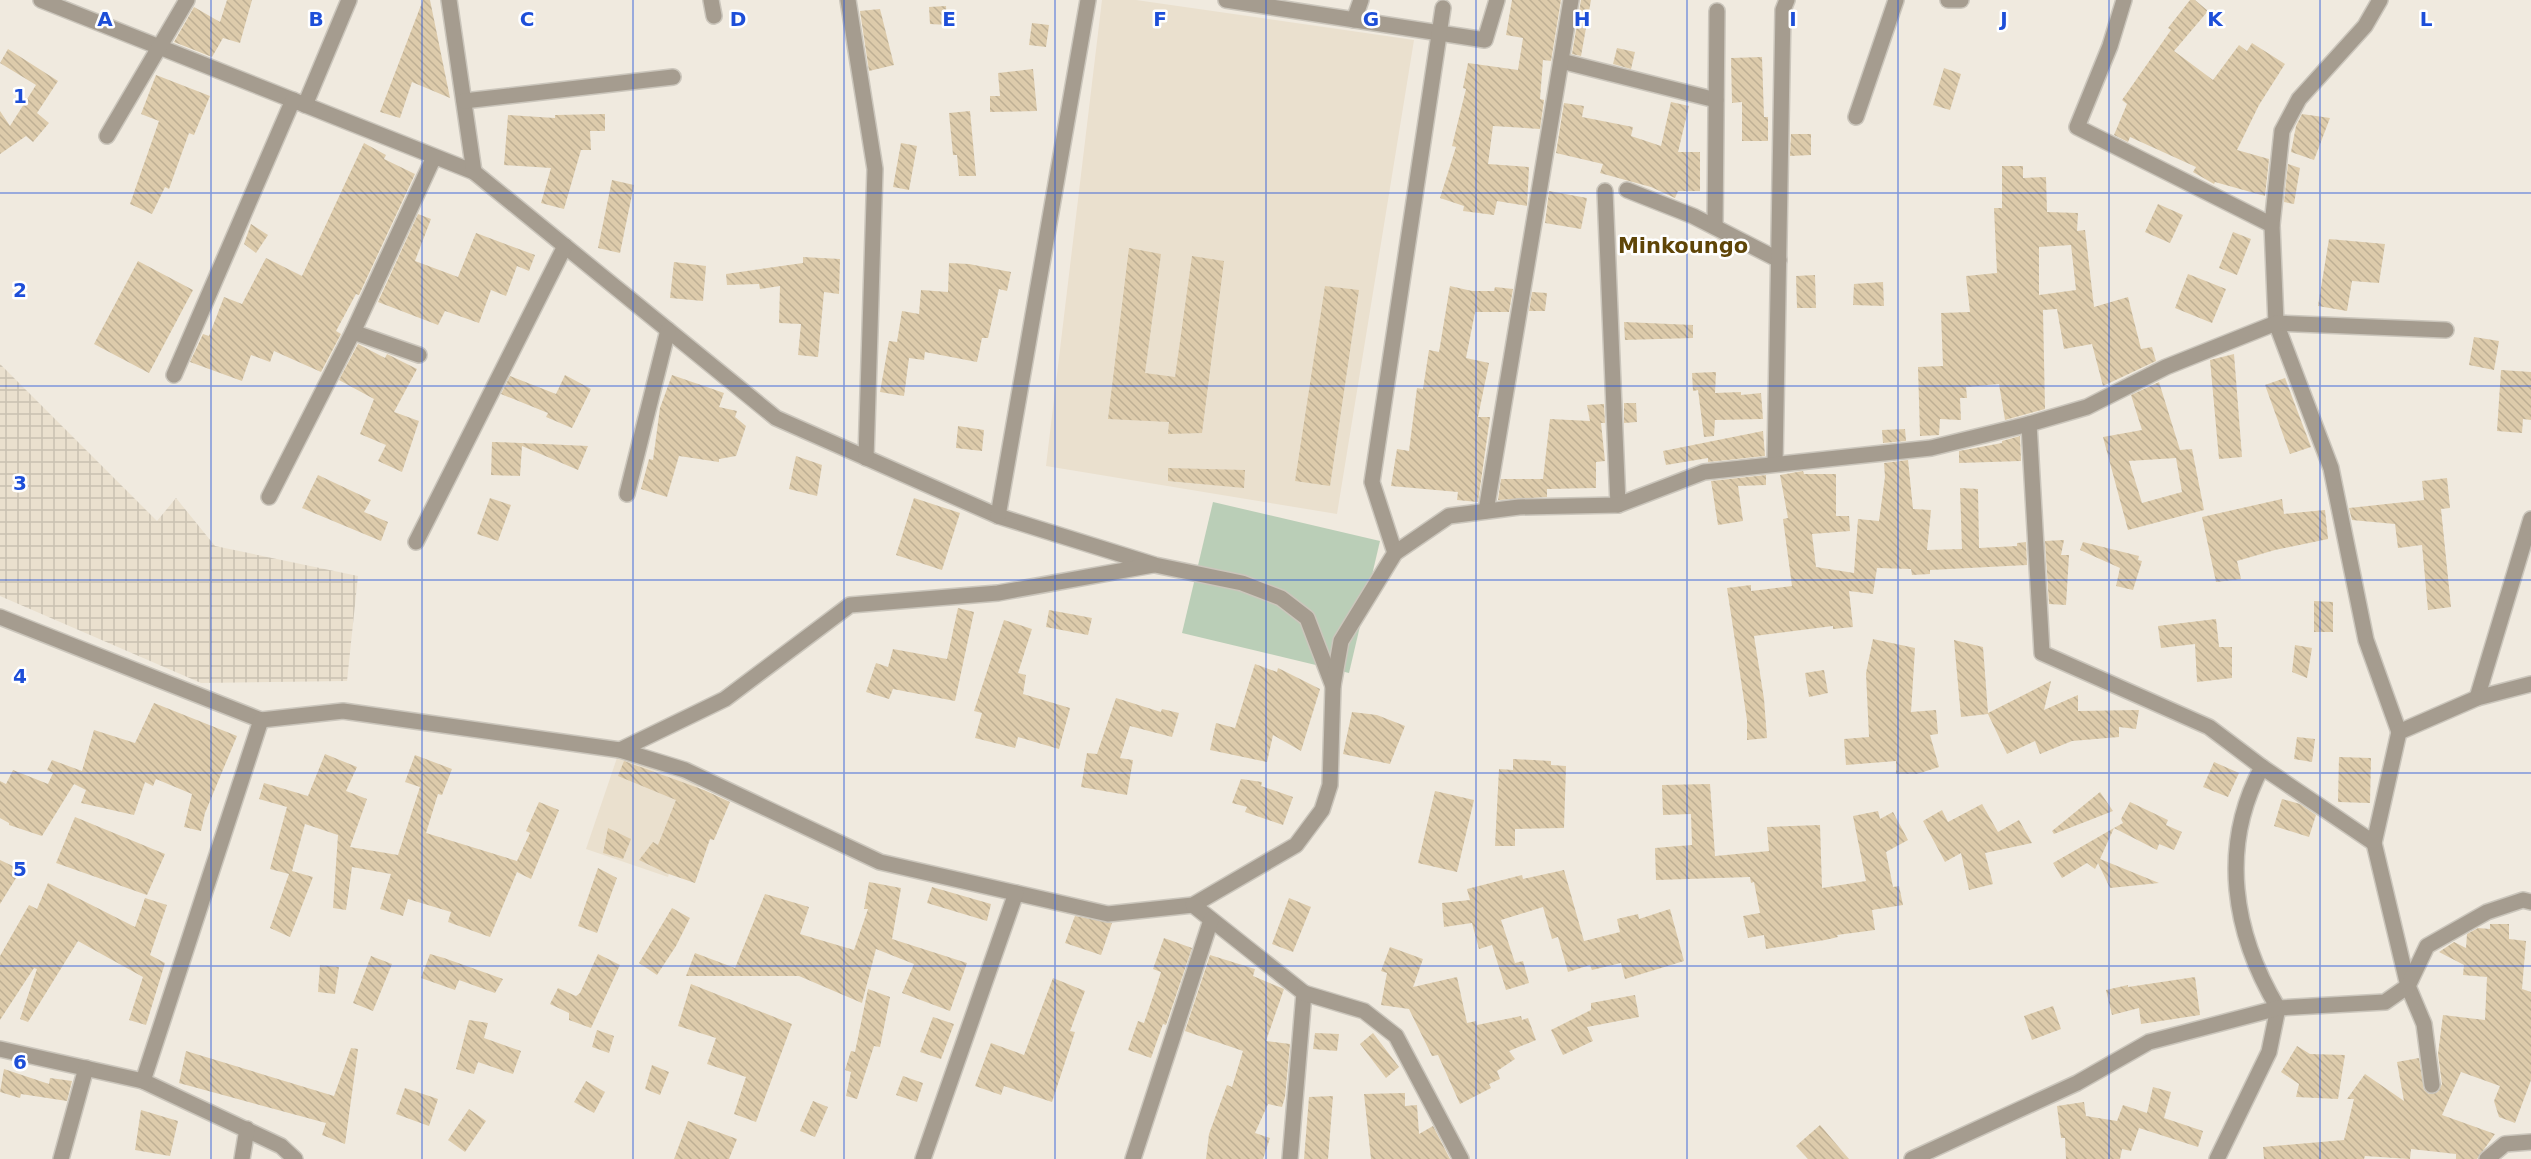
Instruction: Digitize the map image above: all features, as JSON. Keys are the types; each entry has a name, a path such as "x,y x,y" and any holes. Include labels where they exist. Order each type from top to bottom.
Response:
{"street":[{"path":"41,0 474,172 776,418 998,516 1155,565 1242,583 1281,598 1307,618 1332,686"},
{"path":"107,136 187,0"},
{"path":"174,375 349,0"},
{"path":"449,0 474,172"},
{"path":"711,0 714,16"},
{"path":"848,0 875,169 866,458"},
{"path":"998,516 1088,0"},
{"path":"1234,0 1485,40 1497,0"},
{"path":"1354,20 1361,0"},
{"path":"1486,512 1571,0"},
{"path":"1775,464 1783,10 1787,0"},
{"path":"1856,117 1896,0"},
{"path":"1947,0 1961,0"},
{"path":"2124,0 2110,45 2077,127 2272,225"},
{"path":"2380,0 2366,26 2299,99 2283,131 2272,225 2276,323 2331,468 2366,640 2399,732 2374,843 2408,986 2424,1024 2432,1085"},
{"path":"1395,553 1372,482 1443,8"},
{"path":"1715,227 1717,11"},
{"path":"1561,61 1716,100"},
{"path":"464,101 673,77"},
{"path":"268,497 353,332 434,157"},
{"path":"1627,190 1715,227 1779,260"},
{"path":"1605,192 1618,505"},
{"path":"416,542 565,246"},
{"path":"0,617 261,720 343,711 620,750 685,770 880,862 1108,914 1193,905 1296,845 1322,810 1330,785 1332,686 1341,641 1395,553 1449,516 1519,507 1618,505 1704,472 1931,448 2087,407 2166,367 2276,323 2446,330"},
{"path":"627,494 668,330"},
{"path":"353,332 419,355"},
{"path":"2028,424 2042,653 2209,727 2262,767 2374,843"},
{"path":"2477,698 2531,519"},
{"path":"620,750 725,699 850,606 998,592 1155,565"},
{"path":"2399,732 2477,698 2531,684"},
{"path":"143,1081 261,720"},
{"path":"2217,1159 2270,1052 2278,1008 2259,976 2237,905 2235,885 2242,814 2262,767"},
{"path":"923,1159 1016,893"},
{"path":"1912,1159 2078,1083 2149,1042 2278,1008 2385,1002 2408,986 2427,946 2487,912 2523,900 2531,902"},
{"path":"1193,905 1304,993 1364,1011 1396,1036 1461,1159"},
{"path":"1133,1159 1211,920"},
{"path":"1290,1159 1304,993"},
{"path":"0,1049 143,1081 248,1129 281,1146 295,1159"},
{"path":"61,1159 86,1068"},
{"path":"242,1159 248,1129"},
{"path":"2487,1159 2505,1144 2531,1142"}],"shaded area":[{"path":"1102,0 1136,0 1414,40 1337,514 1046,466"},
{"path":"0,364 157,521 176,498 215,546 358,576 347,681 201,683 0,596"},
{"path":"618,755 700,783 668,877 586,849"}],"green space":[{"path":"1213,502 1380,541 1349,673 1182,633"}],"building":[{"path":"227,0 252,0 240,43 223,38 212,57 174,42 194,7 220,22"},
{"path":"423,0 430,0 450,98 412,82 400,118 380,112"},
{"path":"1512,0 1561,0 1551,61 1543,60 1540,99 1544,100 1540,129 1493,126 1488,164 1529,167 1527,206 1497,201 1494,215 1463,211 1464,206 1440,198 1456,147 1452,146 1466,89 1463,88 1468,63 1518,70 1523,38 1506,35"},
{"path":"1581,0 1591,0 1581,56 1572,54"},
{"path":"2190,0 2195,0 2208,11 2174,51 2213,80 2239,45 2247,51 2252,43 2285,64 2259,105 2237,150 2269,159 2265,196 2215,182 2214,184 2193,172 2196,167 2130,137 2128,142 2114,135 2127,104 2122,100 2171,30 2168,28"},
{"path":"946,6 947,25 930,24 929,7"},
{"path":"880,9 894,65 869,71 860,11"},
{"path":"1032,23 1049,25 1046,47 1029,45"},
{"path":"1617,48 1635,52 1631,69 1613,64"},
{"path":"8,49 58,81 37,113 49,123 33,142 26,136 0,154 0,111 10,126 36,85 0,63"},
{"path":"1762,57 1764,117 1768,117 1768,141 1742,141 1742,102 1732,103 1731,58"},
{"path":"1944,68 1961,74 1950,110 1933,105"},
{"path":"1033,69 1037,111 990,112 990,96 1000,96 998,73"},
{"path":"156,75 210,96 194,135 189,133 169,189 165,187 152,214 130,204 159,121 141,114"},
{"path":"1671,102 1689,106 1678,152 1700,152 1700,191 1678,191 1675,198 1651,187 1600,173 1603,164 1556,153 1564,103 1584,106 1582,117 1633,127 1631,136 1661,146"},
{"path":"970,111 976,176 959,176 957,155 953,155 949,113"},
{"path":"605,114 605,131 590,131 591,150 581,150 564,209 541,203 551,168 504,165 508,115 555,118 555,115"},
{"path":"2302,114 2330,118 2314,160 2291,152 2296,126"},
{"path":"1791,134 1811,134 1811,155 1790,156"},
{"path":"364,143 386,155 384,159 415,174 359,295 356,294 336,331 341,334 321,372 274,351 270,362 251,355 242,381 190,362 203,334 209,336 224,297 242,304 266,258 302,276"},
{"path":"901,143 917,146 909,190 893,187"},
{"path":"2288,164 2300,168 2294,204 2284,202"},
{"path":"2002,166 2023,166 2023,178 2046,177 2047,212 2078,213 2077,231 2085,230 2094,307 2128,297 2141,349 2152,347 2156,361 2103,386 2092,344 2064,349 2057,309 2043,310 2045,409 2005,420 1999,384 1966,387 1967,398 1960,398 1961,420 1940,419 1939,435 1920,436 1918,367 1943,366 1941,313 1970,312 1966,276 1997,273 1994,208 2002,208","holes":["2071,245 2076,290 2039,295 2039,247"]},
{"path":"612,180 634,185 620,253 598,248"},
{"path":"1549,191 1587,198 1581,229 1545,223"},
{"path":"2158,204 2183,215 2170,243 2145,232"},
{"path":"418,214 431,219 415,261 458,277 476,233 535,255 529,271 517,266 506,296 491,290 479,323 445,311 438,325 378,302"},
{"path":"251,224 268,235 256,253 244,244"},
{"path":"2233,232 2251,239 2237,275 2219,268"},
{"path":"2329,239 2385,244 2379,283 2352,281 2347,311 2318,306"},
{"path":"1129,248 1161,254 1145,373 1175,377 1192,256 1224,261 1202,433 1168,434 1169,422 1108,419"},
{"path":"803,257 840,259 839,294 824,292 818,357 798,355 801,324 779,323 780,286 760,289 759,284 727,285 726,274 803,263"},
{"path":"138,261 193,290 149,373 94,344"},
{"path":"674,262 706,266 703,301 670,298"},
{"path":"949,263 969,264 1011,272 1007,291 999,289 988,338 982,338 977,362 925,352 924,360 909,358 904,396 880,392 889,341 897,342 902,311 919,314 921,290 948,292"},
{"path":"2188,274 2226,289 2212,323 2175,308"},
{"path":"1815,275 1816,308 1797,308 1796,276"},
{"path":"1883,282 1884,306 1853,305 1854,284"},
{"path":"1325,286 1359,290 1330,486 1295,481"},
{"path":"1450,286 1472,291 1494,291 1495,287 1513,289 1509,312 1475,312 1466,358 1489,363 1478,417 1490,417 1478,502 1457,500 1458,492 1391,486 1397,449 1409,451 1417,388 1423,389 1429,350 1439,352"},
{"path":"1532,292 1547,293 1545,311 1529,311"},
{"path":"1624,322 1693,325 1693,338 1625,340"},
{"path":"2474,337 2499,341 2494,370 2469,365"},
{"path":"358,344 385,358 387,354 417,369 394,412 419,421 402,472 378,461 386,445 360,434 374,399 339,380"},
{"path":"2234,354 2242,457 2219,459 2210,360"},
{"path":"2501,370 2531,372 2531,420 2523,419 2522,433 2497,431"},
{"path":"1716,372 1715,393 1741,392 1741,395 1761,393 1763,419 1715,420 1714,436 1704,437 1698,390 1693,391 1692,373"},
{"path":"565,375 591,389 572,428 546,417 548,413 501,394 510,376 556,394"},
{"path":"672,375 724,393 719,407 737,411 735,417 746,426 736,456 719,459 719,462 679,456 667,497 641,489 649,459 653,460 660,408"},
{"path":"2285,378 2311,447 2290,454 2265,385"},
{"path":"2159,382 2180,450 2192,449 2204,510 2128,530 2103,437 2142,430 2131,395","holes":["2176,458 2182,492 2142,503 2129,461"]},
{"path":"1624,403 1636,403 1637,422 1624,423"},
{"path":"1604,404 1605,423 1601,423 1605,461 1596,462 1596,488 1547,489 1547,497 1498,500 1501,479 1543,479 1550,419 1590,421 1587,405"},
{"path":"958,426 984,430 982,451 956,448"},
{"path":"1905,429 1906,441 1883,443 1882,430"},
{"path":"1763,431 1765,456 1708,462 1708,458 1666,465 1663,451"},
{"path":"2020,436 2021,461 1959,463 1959,451 2002,443 2002,441"},
{"path":"492,442 588,446 578,470 522,446 520,476 491,475"},
{"path":"796,456 822,465 817,496 789,489"},
{"path":"1908,460 1913,509 1931,510 1927,550 1962,549 1960,488 1978,489 1979,548 2017,546 2017,543 2026,542 2027,565 1930,570 1930,574 1912,575 1911,569 1877,568 1873,594 1849,591 1853,627 1833,629 1833,626 1754,636 1764,699 1767,738 1747,740 1747,720 1727,588 1751,585 1751,591 1792,586 1783,519 1788,518 1780,475 1803,471 1804,474 1836,474 1836,516 1849,516 1850,531 1812,534 1816,567 1854,573 1858,519 1879,521 1885,477 1884,463"},
{"path":"1168,468 1245,470 1244,488 1168,481"},
{"path":"318,475 371,500 364,512 388,522 381,541 302,508"},
{"path":"1766,475 1766,485 1738,486 1743,521 1718,525 1711,481"},
{"path":"2447,478 2450,508 2441,509 2451,607 2428,610 2422,545 2398,548 2395,524 2352,520 2349,508 2424,500 2422,481"},
{"path":"490,498 511,505 498,541 477,534"},
{"path":"914,498 960,513 942,570 896,555"},
{"path":"2282,499 2284,514 2325,510 2328,539 2237,561 2241,579 2216,582 2202,517"},
{"path":"2064,540 2061,555 2069,555 2066,605 2049,604 2045,541"},
{"path":"2083,542 2139,556 2138,560 2142,561 2133,590 2116,586 2120,568 2080,550"},
{"path":"2314,601 2333,602 2333,632 2314,632"},
{"path":"958,608 974,612 955,701 893,689 889,699 866,692 876,663 888,667 893,649 947,659"},
{"path":"1049,610 1092,618 1088,635 1046,627"},
{"path":"2216,619 2219,647 2232,647 2232,678 2197,682 2195,644 2161,648 2158,626"},
{"path":"1004,620 1032,629 1018,673 1026,675 1023,694 1070,708 1059,749 1018,737 1015,748 975,738 982,713 974,711"},
{"path":"1873,639 1915,648 1911,712 1936,710 1938,734 1930,735 1939,767 1917,774 1896,774 1896,761 1846,765 1844,739 1869,737 1866,673"},
{"path":"1954,640 1983,647 1988,713 2051,681 2044,710 2078,695 2078,711 2139,710 2136,729 2119,727 2119,737 2072,741 2040,754 2035,741 2007,754 1988,714 1961,717"},
{"path":"2295,645 2312,648 2307,678 2292,672"},
{"path":"1255,664 1277,672 1278,668 1320,689 1301,751 1273,735 1267,762 1210,750 1216,723 1235,728"},
{"path":"1824,670 1828,693 1809,697 1805,673"},
{"path":"1116,698 1161,712 1162,709 1179,713 1172,737 1130,726 1120,758 1133,760 1127,795 1081,787 1087,753 1097,754"},
{"path":"154,703 237,736 205,813 201,831 184,827 192,794 156,779 153,786 145,782 134,815 81,803 86,790 74,784 42,836 9,825 0,818 0,781 6,784 13,770 48,784 53,773 47,770 52,760 82,771 94,730 135,743"},
{"path":"1352,712 1377,715 1405,726 1390,764 1343,754"},
{"path":"2297,737 2315,739 2312,762 2294,759"},
{"path":"325,754 357,767 346,791 367,799 350,847 398,855 420,787 405,782 415,755 452,769 442,795 438,794 426,833 517,861 530,833 526,831 539,802 559,810 531,879 517,872 490,937 448,922 451,912 408,899 403,916 380,909 391,874 352,867 346,910 333,908 338,835 305,824 292,871 313,877 290,937 270,928 289,874 270,869 287,807 259,799 264,783 308,796"},
{"path":"2339,757 2371,758 2370,803 2338,802"},
{"path":"1513,759 1551,761 1551,765 1566,766 1564,828 1515,829 1515,846 1495,846 1499,769 1513,770"},
{"path":"624,761 704,790 730,802 714,840 710,839 695,883 639,860 653,842 658,845 676,800 618,776"},
{"path":"2214,762 2239,773 2228,797 2203,787"},
{"path":"1241,779 1262,782 1261,786 1293,797 1283,825 1245,812 1247,807 1232,803"},
{"path":"1710,784 1715,856 1769,851 1767,827 1820,825 1822,888 1866,881 1853,816 1878,811 1880,819 1893,812 1908,840 1886,852 1893,887 1899,886 1903,905 1872,910 1875,930 1766,949 1764,935 1748,938 1743,916 1760,913 1754,882 1751,883 1750,877 1656,880 1655,848 1692,845 1691,814 1663,815 1662,785"},
{"path":"1435,791 1474,800 1457,872 1418,863"},
{"path":"2100,792 2113,811 2054,834 2052,831"},
{"path":"2282,799 2300,804 2316,815 2309,837 2274,826"},
{"path":"2130,802 2168,820 2166,825 2182,832 2174,850 2159,844 2157,850 2114,828 2123,823 2121,819"},
{"path":"1982,804 1998,832 2019,820 2032,843 1985,853 1993,884 1969,890 1961,853 1945,862 1923,821 1942,810 1948,822"},
{"path":"75,817 165,854 147,895 56,863"},
{"path":"608,828 631,839 623,859 603,853"},
{"path":"2114,828 2100,859 2159,883 2110,888 2098,863 2095,869 2087,863 2062,878 2053,863"},
{"path":"0,860 21,870 0,904"},
{"path":"598,868 617,878 597,933 578,926"},
{"path":"1564,870 1584,941 1620,932 1617,919 1638,914 1639,919 1670,909 1684,961 1625,979 1621,963 1592,970 1590,965 1568,972 1558,937 1552,939 1543,907 1501,920 1515,963 1523,961 1529,983 1506,990 1492,945 1479,949 1472,923 1444,927 1442,903 1470,900 1467,889 1522,875 1523,879"},
{"path":"869,882 901,888 892,939 967,963 950,1011 902,993 914,964 876,949 862,1003 799,976 686,976 695,953 735,968 765,894 809,907 800,934 854,950 868,909 864,909"},
{"path":"48,883 135,927 145,898 167,905 150,955 165,963 146,1025 129,1020 143,977 78,941 28,1022 20,1019 37,969 34,968 0,1020 0,956 29,905 37,909"},
{"path":"932,887 991,904 987,921 927,903"},
{"path":"1289,898 1311,907 1293,952 1272,944"},
{"path":"672,908 690,918 676,946 657,975 639,963"},
{"path":"1075,916 1112,923 1101,955 1065,943"},
{"path":"2490,924 2509,924 2509,939 2526,941 2522,989 2531,992 2531,1080 2515,1123 2499,1117 2494,1101 2500,1086 2461,1072 2442,1115 2495,1134 2477,1159 2456,1159 2456,1154 2411,1149 2410,1159 2365,1156 2364,1159 2264,1159 2263,1147 2344,1140 2354,1099 2347,1099 2365,1074 2404,1101 2397,1062 2419,1058 2424,1090 2429,1094 2438,1092 2442,1084 2438,1054 2443,1015 2485,1020 2487,977 2463,975 2464,965 2439,952 2454,942 2466,948 2467,934 2478,928 2490,929"},
{"path":"1164,938 1192,948 1166,1025 1163,1024 1151,1058 1128,1050 1138,1021 1144,1023 1155,991 1161,972 1153,969"},
{"path":"1390,947 1423,959 1413,987 1457,977 1467,1023 1476,1021 1477,1025 1521,1016 1522,1020 1528,1018 1536,1040 1509,1051 1515,1059 1497,1071 1500,1079 1489,1084 1491,1088 1460,1104 1438,1055 1432,1056 1409,1009 1381,1005 1387,973 1381,971"},
{"path":"430,954 503,979 495,993 459,980 455,990 421,978"},
{"path":"598,954 620,965 591,1028 569,1020 569,1013 550,1004 558,988 576,996 580,993"},
{"path":"1210,955 1255,969 1253,976 1284,989 1266,1041 1290,1044 1285,1097 1282,1107 1268,1104 1255,1133 1270,1138 1263,1159 1206,1159 1209,1134 1227,1085 1232,1087 1243,1051 1185,1031"},
{"path":"371,956 392,964 373,1011 353,1003"},
{"path":"320,965 339,967 335,994 318,992"},
{"path":"2195,977 2200,1015 2141,1024 2139,1008 2112,1015 2106,990"},
{"path":"1053,978 1085,991 1070,1031 1075,1032 1052,1102 1004,1086 1001,1095 975,1086 991,1043 1024,1055"},
{"path":"691,984 792,1024 756,1122 734,1114 746,1077 707,1064 716,1038 678,1026"},
{"path":"868,989 890,997 880,1047 874,1046 857,1099 846,1096 851,1072 845,1070 851,1051 855,1052"},
{"path":"1635,995 1639,1017 1587,1027 1593,1041 1563,1055 1551,1030 1591,1010 1591,1003"},
{"path":"2053,1006 2061,1029 2032,1040 2024,1016"},
{"path":"933,1017 954,1024 941,1059 920,1052"},
{"path":"469,1020 488,1023 484,1038 521,1051 513,1074 478,1062 474,1074 456,1069"},
{"path":"597,1030 614,1036 609,1053 592,1047"},
{"path":"1315,1033 1339,1034 1337,1051 1313,1049"},
{"path":"1373,1033 1399,1067 1386,1078 1360,1044"},
{"path":"2297,1046 2310,1054 2345,1055 2338,1099 2296,1097 2299,1084 2281,1072"},
{"path":"351,1048 358,1049 345,1144 322,1135 326,1123 179,1083 186,1051 334,1096"},
{"path":"652,1065 669,1072 660,1095 645,1089"},
{"path":"4,1069 49,1084 50,1078 72,1081 67,1101 21,1094 20,1098 0,1092"},
{"path":"903,1076 923,1083 917,1102 896,1095"},
{"path":"586,1081 605,1092 594,1113 574,1102"},
{"path":"2153,1087 2171,1092 2164,1118 2203,1131 2198,1147 2139,1128 2131,1151 2122,1149 2120,1159 2066,1159 2065,1138 2061,1138 2057,1106 2084,1102 2086,1116 2117,1121 2123,1105 2147,1113"},
{"path":"405,1088 438,1099 429,1126 396,1114"},
{"path":"1405,1093 1405,1106 1417,1105 1419,1134 1433,1126 1450,1159 1371,1159 1364,1094"},
{"path":"1333,1096 1328,1159 1304,1159 1309,1097"},
{"path":"813,1101 828,1107 815,1137 800,1131"},
{"path":"469,1109 486,1121 465,1152 448,1140"},
{"path":"141,1110 178,1121 170,1156 135,1150"},
{"path":"688,1121 737,1139 729,1159 674,1159"},
{"path":"1820,1125 1849,1159 1808,1159 1796,1146"}],"district":[{"name":"Minkoungo","path":"1683,246"}]}
